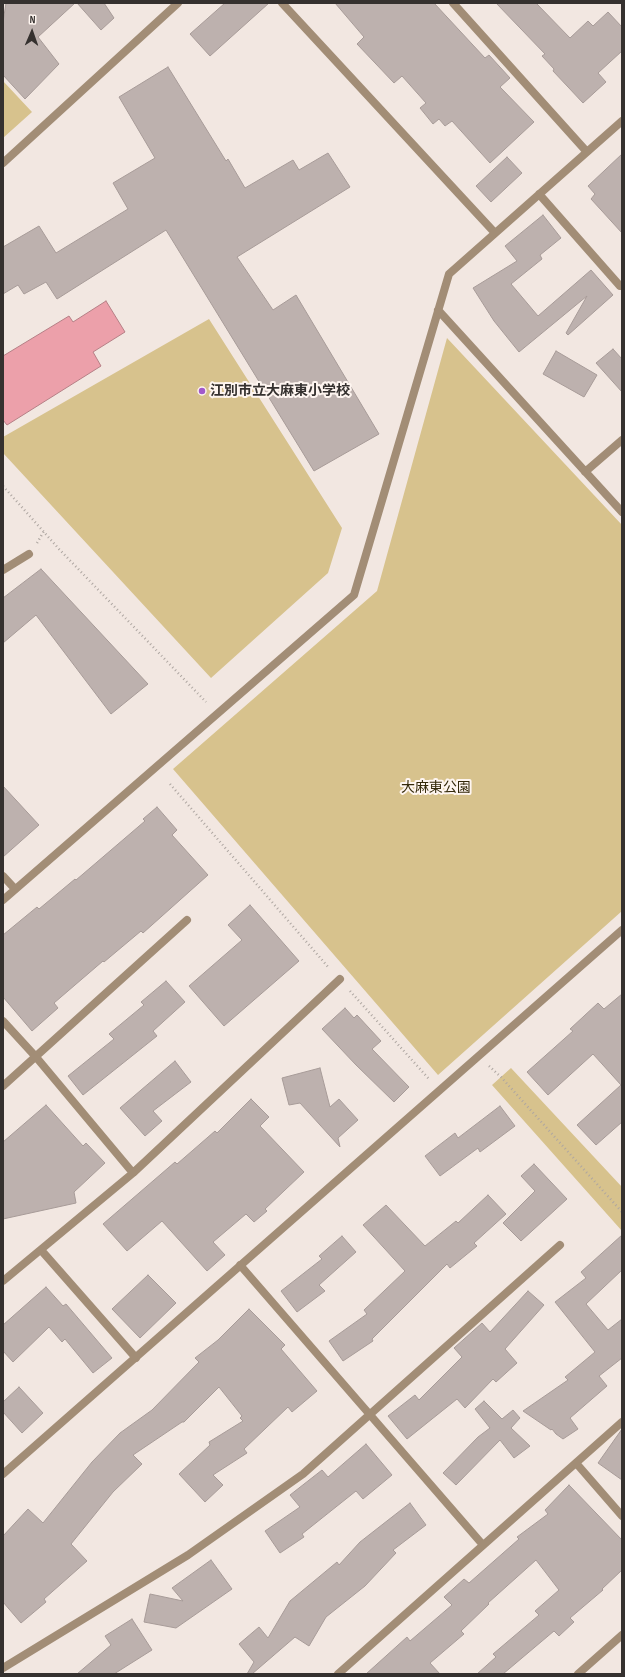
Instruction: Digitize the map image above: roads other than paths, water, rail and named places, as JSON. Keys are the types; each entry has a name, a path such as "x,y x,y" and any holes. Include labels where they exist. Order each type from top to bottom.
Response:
{"street":[{"path":"3,163 178,3"},
{"path":"282,3 495,233"},
{"path":"453,3 587,152"},
{"path":"3,900 354,596 449,274 622,121"},
{"path":"539,194 620,286 622,285"},
{"path":"438,310 622,512"},
{"path":"585,472 622,440"},
{"path":"3,570 29,554"},
{"path":"3,876 15,889"},
{"path":"3,1086 187,920"},
{"path":"3,1474 622,930"},
{"path":"3,1281 133,1173 340,979"},
{"path":"3,1021 36,1057 133,1173"},
{"path":"3,1668 188,1555 303,1474 368,1414 560,1245"},
{"path":"41,1250 136,1358"},
{"path":"240,1265 483,1545"},
{"path":"338,1674 622,1422"},
{"path":"576,1463 622,1516"},
{"path":"578,1674 622,1635"}],"place":[{"name":"江別市立大麻東小学校","path":"202,391"}],"park label":[{"name":"大麻東公園","path":"436,788"}]}
